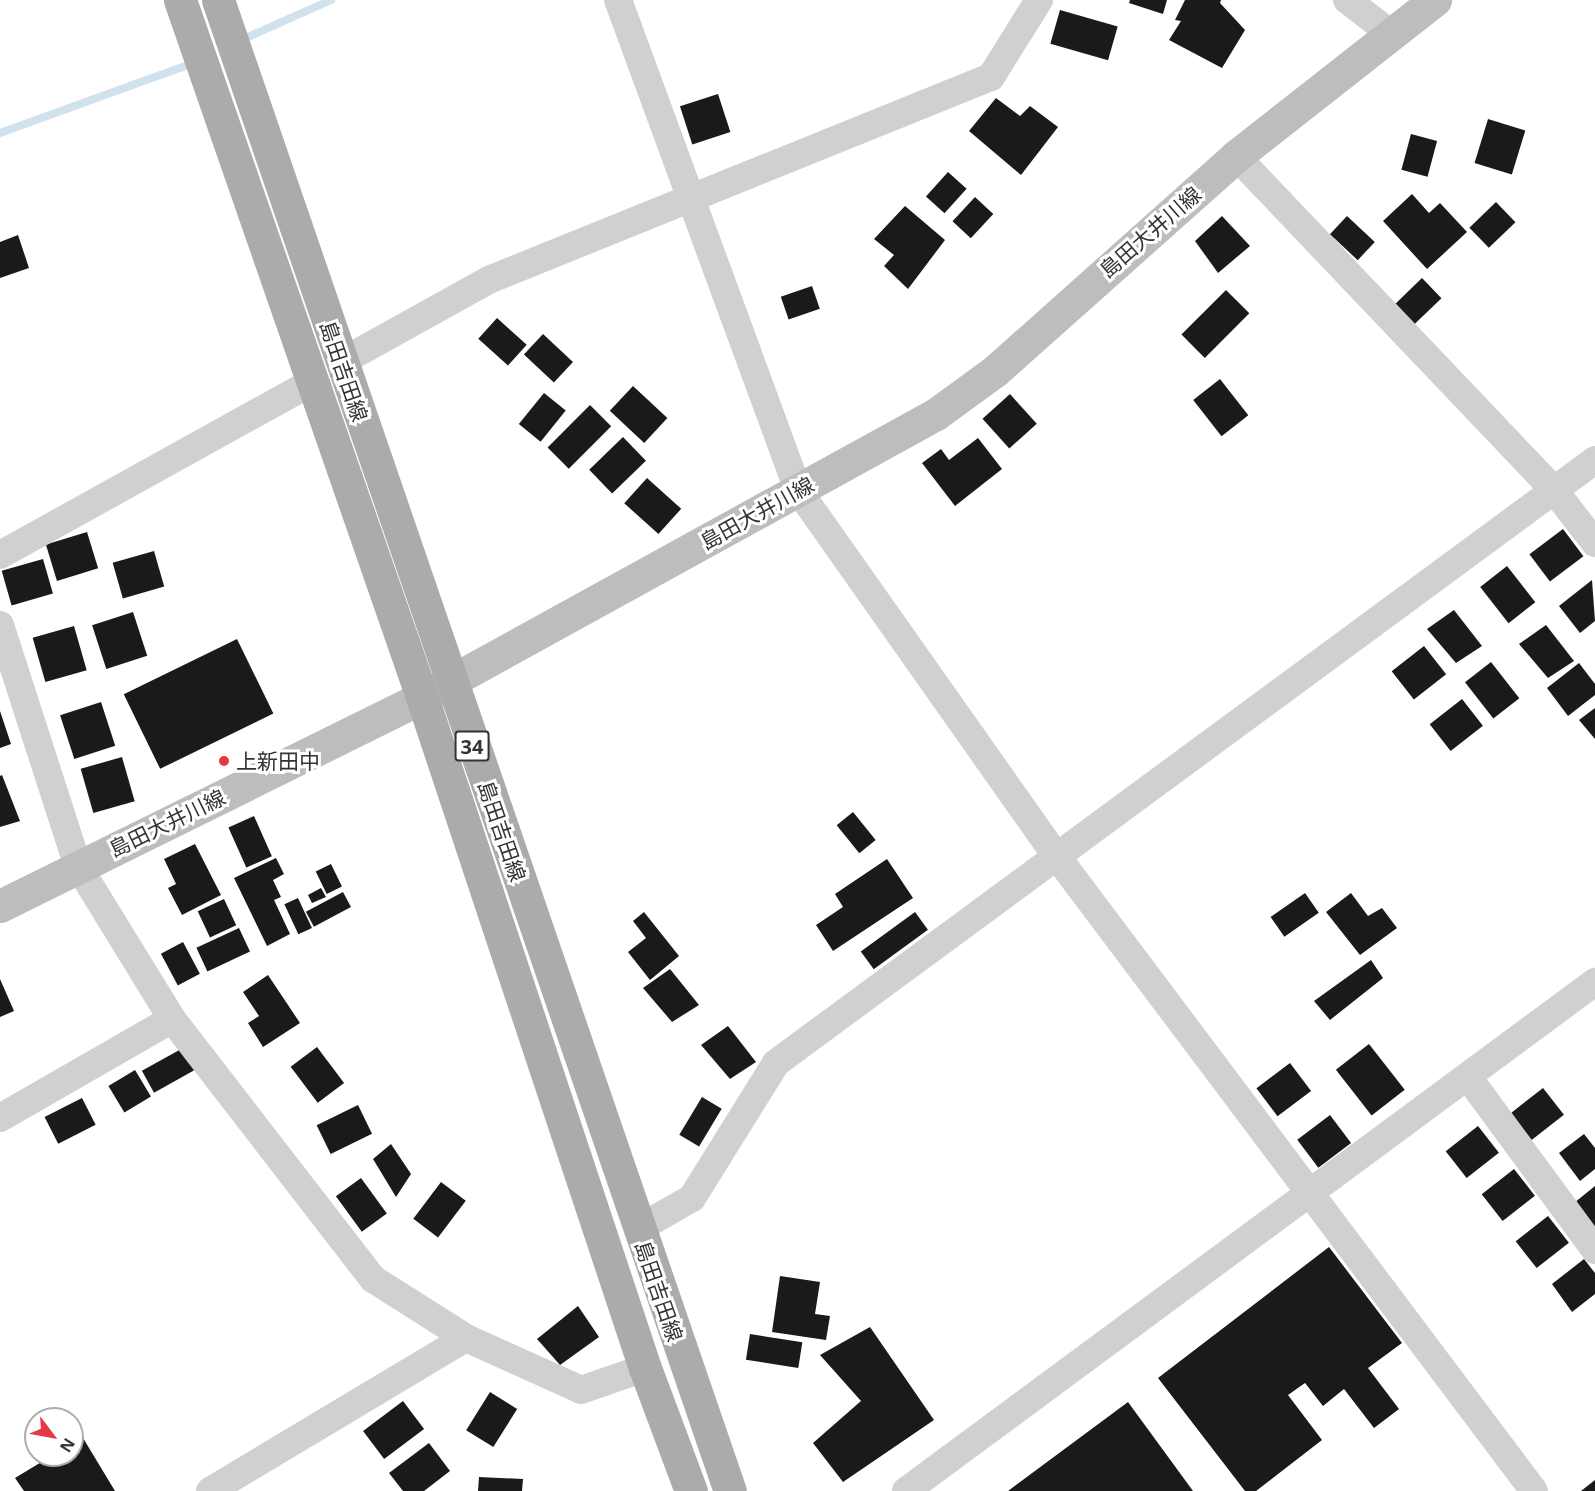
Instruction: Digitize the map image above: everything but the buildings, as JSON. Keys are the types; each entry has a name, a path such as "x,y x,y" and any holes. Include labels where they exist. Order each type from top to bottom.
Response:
{"main road":[{"name":"島田吉田線","path":"180,0 422,697 645,1368 691,1491"},
{"name":"島田吉田線","path":"218,0 450,682 730,1491"},
{"name":"島田大井川線","path":"0,906 422,697 936,414 995,372 1236,156 1435,0"}],"street":[{"path":"618,0 798,490 1058,858 1308,1195 1533,1491"},
{"path":"341,362 491,279 991,77 1039,0"},
{"path":"1347,0 1390,33"},
{"path":"1236,156 1554,490 1595,543"},
{"path":"0,555 312,382"},
{"path":"638,1229 692,1198 776,1063 1058,858 1595,460"},
{"path":"0,625 78,866 172,1019 373,1279 466,1338 581,1390 645,1368"},
{"path":"906,1491 1595,982"},
{"path":"0,1118 172,1019"},
{"path":"1468,1077 1595,1250"},
{"path":"210,1491 466,1338"}],"waterway":[{"path":"239,41 331,0"},
{"path":"0,133 193,63"}],"place":[{"name":"上新田中","path":"224,761"}]}
